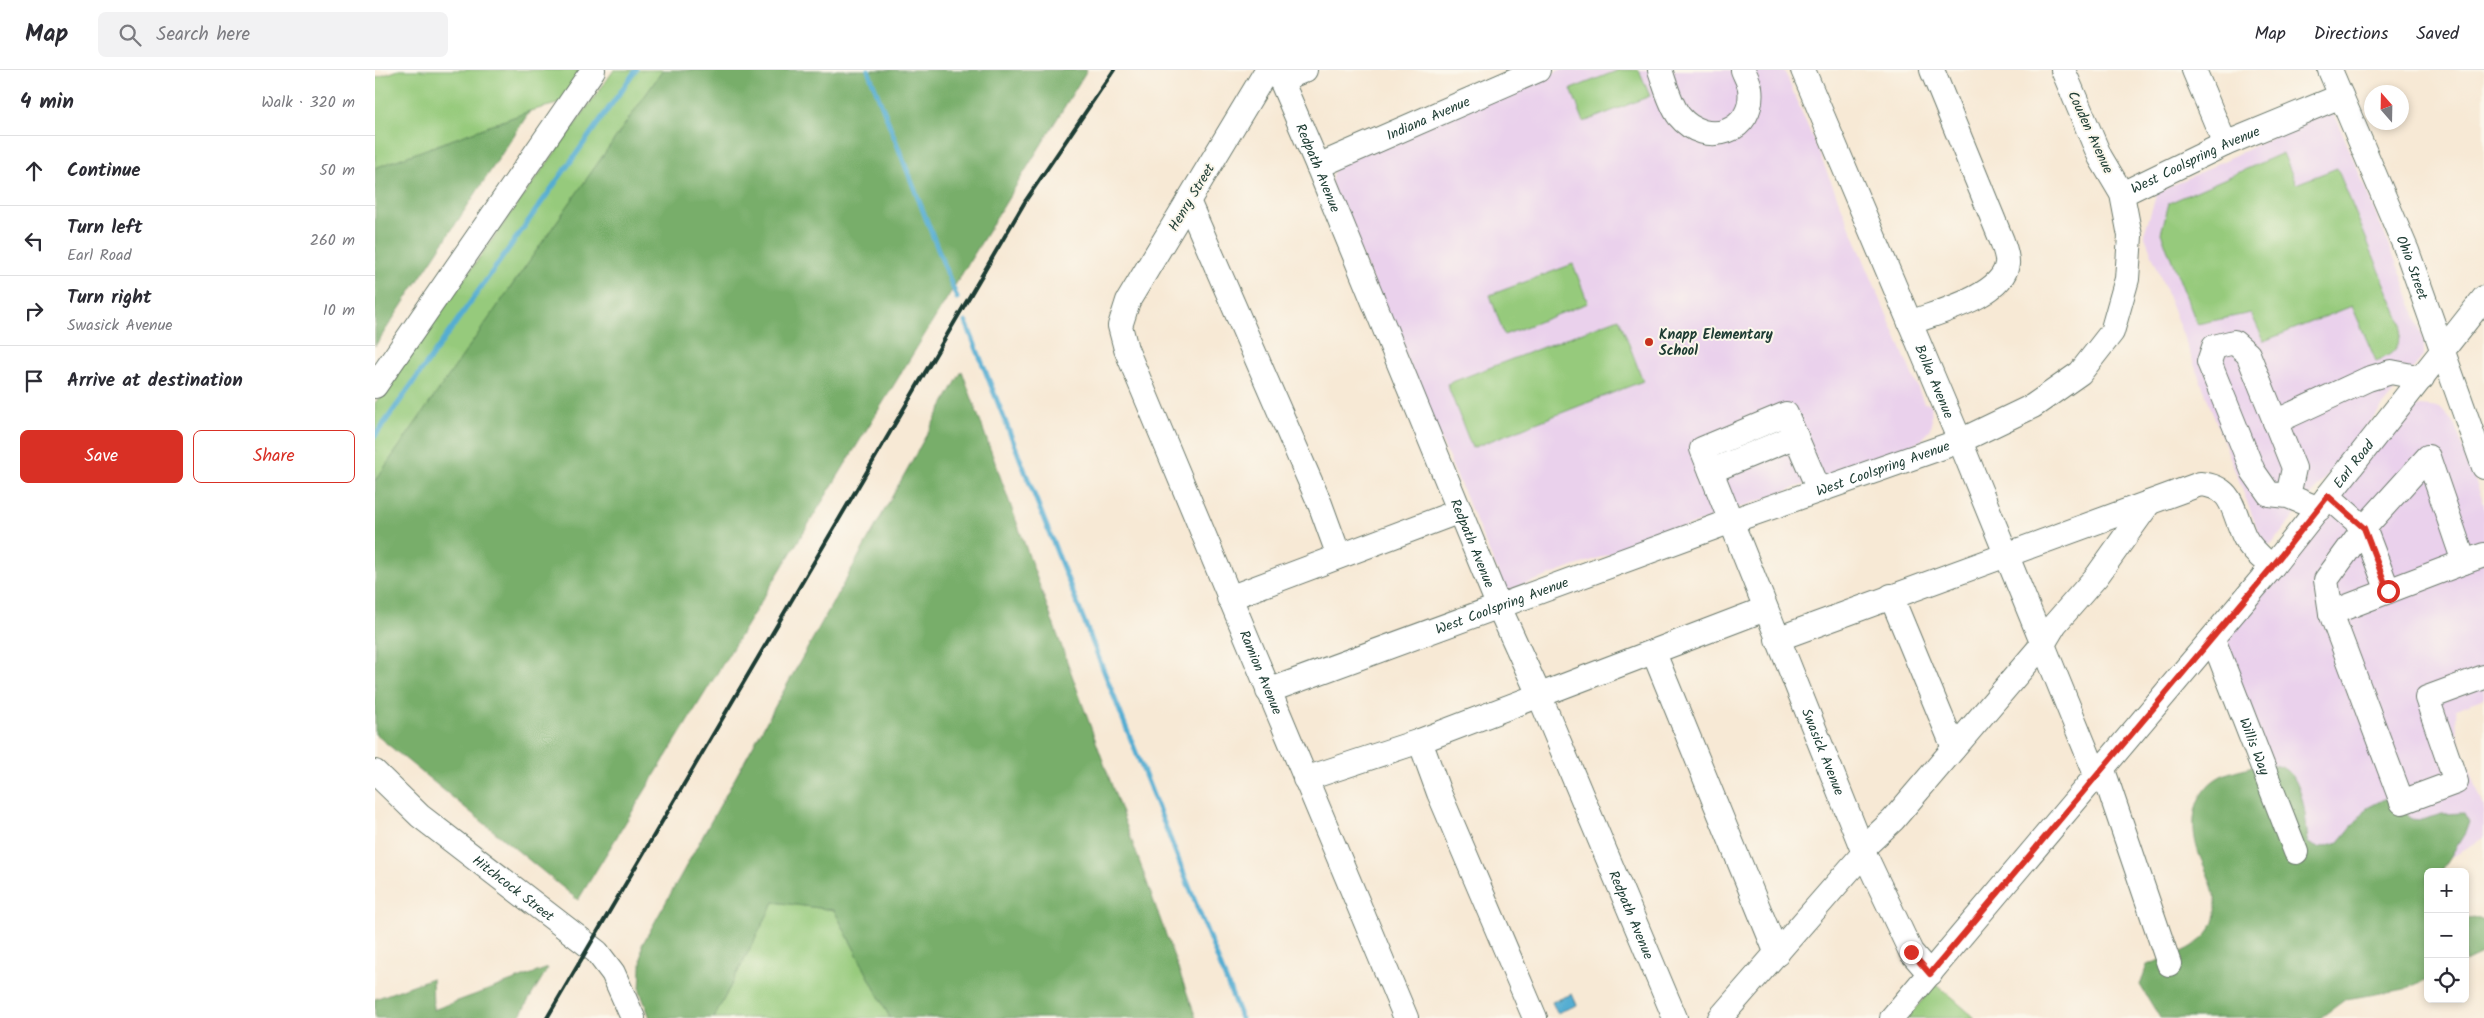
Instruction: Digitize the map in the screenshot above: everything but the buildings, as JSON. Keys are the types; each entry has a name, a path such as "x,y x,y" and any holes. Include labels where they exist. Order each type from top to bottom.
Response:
{"street":[{"path":"375,386 593,70"},
{"path":"1272,74 1305,70"},
{"name":"Indiana Avenue","path":"1318,166 1538,70"},
{"path":"1660,70 1678,114 1692,128 1706,134 1718,134 1739,124 1745,115 1749,103 1750,87 1743,70"},
{"name":"Bolka Avenue","path":"1803,70 1960,441 2043,644 2100,773 2169,964"},
{"path":"1910,323 1978,296 1991,288 2001,280 2007,263 2002,241 1932,70"},
{"name":"Couden Avenue","path":"2063,70 2099,157 2122,194"},
{"path":"2194,70 2225,144"},
{"name":"Ohio Street","path":"2330,70 2407,251 2484,467"},
{"name":"Redpath Avenue","path":"1272,74 1318,166 1499,607 1540,697 1675,1018"},
{"name":"Henry Street","path":"1120,326 1128,301 1188,201 1272,74"},
{"name":"West Coolspring Avenue","path":"1267,691 1729,522 1960,441 2033,406 2080,373 2112,332 2127,279 2130,236 2122,194 2225,144 2341,96"},
{"path":"1188,201 1320,504 1339,556"},
{"name":"Earl Road","path":"1892,1018 2213,639 2323,503 2484,298"},
{"name":"Ramion Avenue","path":"1120,326 1126,349 1267,691 1406,1018"},
{"path":"2288,496 2294,468 2248,354 2234,342 2214,347 2209,362 2253,471 2269,494 2323,503 2364,528 2388,591"},
{"path":"2275,422 2368,379 2391,372 2422,378"},
{"name":"Swasick Avenue","path":"1796,436 1786,414 1702,449 1729,522 1863,851 1911,952 1930,974"},
{"path":"1711,471 1796,436 1819,490"},
{"path":"2331,613 2474,559 2428,457 2364,528 2326,580 2331,613 2402,802 2456,782 2427,698 2484,676"},
{"path":"1777,638 2200,484 2215,485 2231,500 2244,537 2254,551 2272,567"},
{"path":"1720,1018 1777,954 1863,851 1893,820 2043,644 2055,624 2097,576 2149,503"},
{"path":"1229,598 1459,511"},
{"path":"1891,596 1954,748"},
{"path":"1305,779 1420,741 1540,697 1765,609"},
{"name":"Willis Way","path":"2213,639 2296,852"},
{"path":"1654,652 1777,954"},
{"path":"1420,741 1439,793 1535,1018"},
{"name":"Hitchcock Street","path":"375,772 419,816 597,952 613,973 633,1018"}],"shaded area":[{"name":"Knapp Elementary School","path":"1560,70 1784,70 1924,403 1931,404 1932,425 1922,440 1912,446 1506,591 1331,184 1333,172 1342,161"},
{"path":"2325,112 2335,115 2403,279 2424,342 2424,355 2272,544 2264,546 2144,234 2157,193"},
{"path":"2420,406 2440,408 2454,423 2484,504 2484,698 2456,709 2457,736 2484,807 2484,838 2432,868 2424,868 2424,872 2329,927 2220,645 2404,413"}],"green space":[{"path":"399,70 587,70 565,102 530,111 375,168 375,78"},
{"path":"614,70 663,70 375,481 375,403"},
{"path":"663,70 1087,70 578,900 375,734 375,481"},
{"path":"1619,70 1639,70 1650,96 1584,122 1571,89"},
{"path":"530,111 375,346 375,168"},
{"path":"2283,153 2296,184 2337,168 2402,325 2398,344 2389,355 2376,361 2352,306 2264,341 2251,313 2197,324 2161,233 2169,203"},
{"path":"1573,264 1588,303 1504,335 1490,295"},
{"path":"1619,318 1643,381 1472,448 1447,384"},
{"path":"962,371 1196,1018 890,1018 834,910 774,902 714,1018 650,1018 640,991 642,945"},
{"path":"2269,765 2287,770 2293,777 2302,798 2308,843 2318,848 2339,842 2367,808 2386,798 2397,802 2411,819 2421,820 2442,814 2464,813 2469,822 2465,833 2443,868 2424,868 2424,981 2405,989 2346,999 2320,1018 2160,1018 2140,985 2147,965 2187,949 2202,939 2213,924 2216,904 2211,883 2196,843 2194,832 2195,810 2204,791 2211,783 2233,771"},
{"path":"774,902 834,910 890,1018 714,1018"},
{"path":"2477,917 2484,920 2484,953 2469,960 2469,958 2469,918"},
{"path":"548,968 518,1018 375,1018 375,999 432,978 433,1010"},
{"path":"1936,984 1975,1018 1907,1018"}],"water":[{"path":"1572,994 1577,1005 1557,1013 1552,1002"}],"waterway":[{"path":"375,436 636,70"},
{"path":"868,70 957,298"},
{"path":"966,322 1241,1018"}],"railway":[{"path":"547,1018 1026,200 1114,70"}],"place":[{"name":"Knapp Elementary School","path":"1649,342"}],"route":[{"path":"1911,952 1930,974 2103,770 2272,567 2328,496 2364,528 2388,591"}]}
